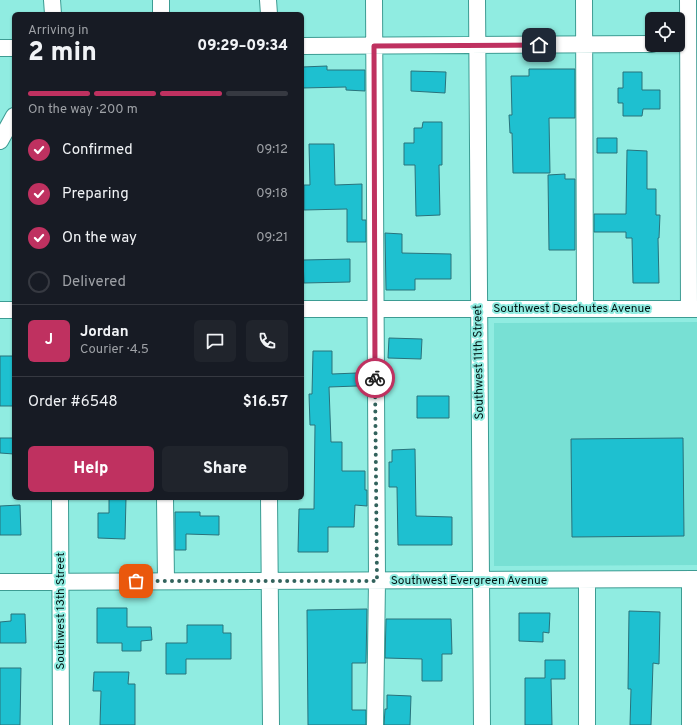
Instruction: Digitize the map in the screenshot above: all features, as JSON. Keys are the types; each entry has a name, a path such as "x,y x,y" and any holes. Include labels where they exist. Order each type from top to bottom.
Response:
{"street":[{"path":"52,0 53,12"},
{"path":"161,0 161,12"},
{"path":"268,0 269,12"},
{"path":"374,0 377,581 375,725"},
{"name":"Southwest 11th Street","path":"476,0 482,725"},
{"path":"584,0 585,309"},
{"path":"688,0 693,309"},
{"path":"304,46 645,44"},
{"path":"0,48 12,48"},
{"path":"0,141 12,120"},
{"name":"Southwest Deschutes Avenue","path":"304,309 693,309"},
{"path":"0,310 12,310"},
{"name":"Southwest 13th Street","path":"60,500 61,725"},
{"path":"165,500 166,581"},
{"path":"269,500 271,725"},
{"path":"690,725 694,579"},
{"name":"Southwest Evergreen Avenue","path":"0,582 694,579"},
{"path":"587,580 587,725"}],"shaded area":[{"path":"697,322 697,565 494,566 494,323"}],"building":[{"path":"327,66 327,70 365,70 365,91 346,90 346,87 304,88 304,67"},
{"path":"529,69 575,69 575,118 549,118 550,173 513,173 512,133 510,133 509,115 512,115 511,76 529,76"},
{"path":"411,71 446,72 445,93 411,91"},
{"path":"623,72 642,72 642,90 660,90 660,109 643,109 642,116 623,116 623,103 618,103 618,88 623,88"},
{"path":"423,122 442,122 442,165 439,165 440,215 416,216 415,165 404,165 404,143 414,143 414,128 422,128"},
{"path":"597,138 617,138 617,153 597,153"},
{"path":"309,144 334,144 335,185 362,184 362,220 366,220 366,242 347,242 347,209 304,210 304,185 310,185"},
{"path":"627,150 647,151 647,189 656,189 656,215 660,215 658,238 659,283 633,283 632,238 626,238 626,232 594,232 594,214 626,214"},
{"path":"565,174 565,179 575,179 575,250 549,250 548,175"},
{"path":"385,233 402,234 402,253 451,254 451,279 415,279 415,290 386,290"},
{"path":"350,259 350,282 304,283 304,260"},
{"path":"389,338 422,339 421,359 388,358"},
{"path":"313,351 332,351 332,374 357,373 357,386 329,387 331,442 342,442 342,471 365,471 367,506 355,505 354,527 328,527 328,552 298,552 299,509 314,509 315,425 310,425 309,394 312,394"},
{"path":"0,356 12,356 12,406 0,406"},
{"path":"417,396 449,396 449,418 417,418"},
{"path":"0,438 12,438 12,454 0,453"},
{"path":"683,438 684,536 572,537 571,439"},
{"path":"415,449 416,516 452,517 452,545 398,545 397,487 389,487 389,462 392,462 392,450"},
{"path":"109,500 126,500 125,539 98,538 98,513 109,513"},
{"path":"20,505 21,535 0,535 0,506"},
{"path":"175,512 200,512 200,516 219,516 219,535 186,534 186,550 175,550"},
{"path":"97,608 127,608 127,627 151,627 152,640 141,641 141,651 122,651 122,643 97,643"},
{"path":"367,609 366,663 352,663 352,710 366,710 366,725 308,725 307,610"},
{"path":"629,611 660,612 659,664 653,663 651,725 630,725 631,689 628,689"},
{"path":"519,613 550,613 549,633 543,632 543,642 519,641"},
{"path":"11,614 25,614 26,643 0,643 0,622 11,621"},
{"path":"386,619 451,619 452,654 442,654 442,681 422,681 422,659 385,658"},
{"path":"187,625 223,625 223,633 231,633 231,659 186,659 186,674 166,674 166,643 187,643"},
{"path":"545,660 565,660 565,679 551,679 552,725 525,725 525,678 545,678"},
{"path":"0,668 21,668 20,725 0,725"},
{"path":"94,672 129,672 128,684 135,684 135,725 100,725 101,691 93,691"},
{"path":"387,695 411,696 410,725 384,725 385,709 387,709"}],"way so far":[{"path":"136,581 377,581 375,378"}],"route":[{"path":"375,378 374,46 539,45"}]}
